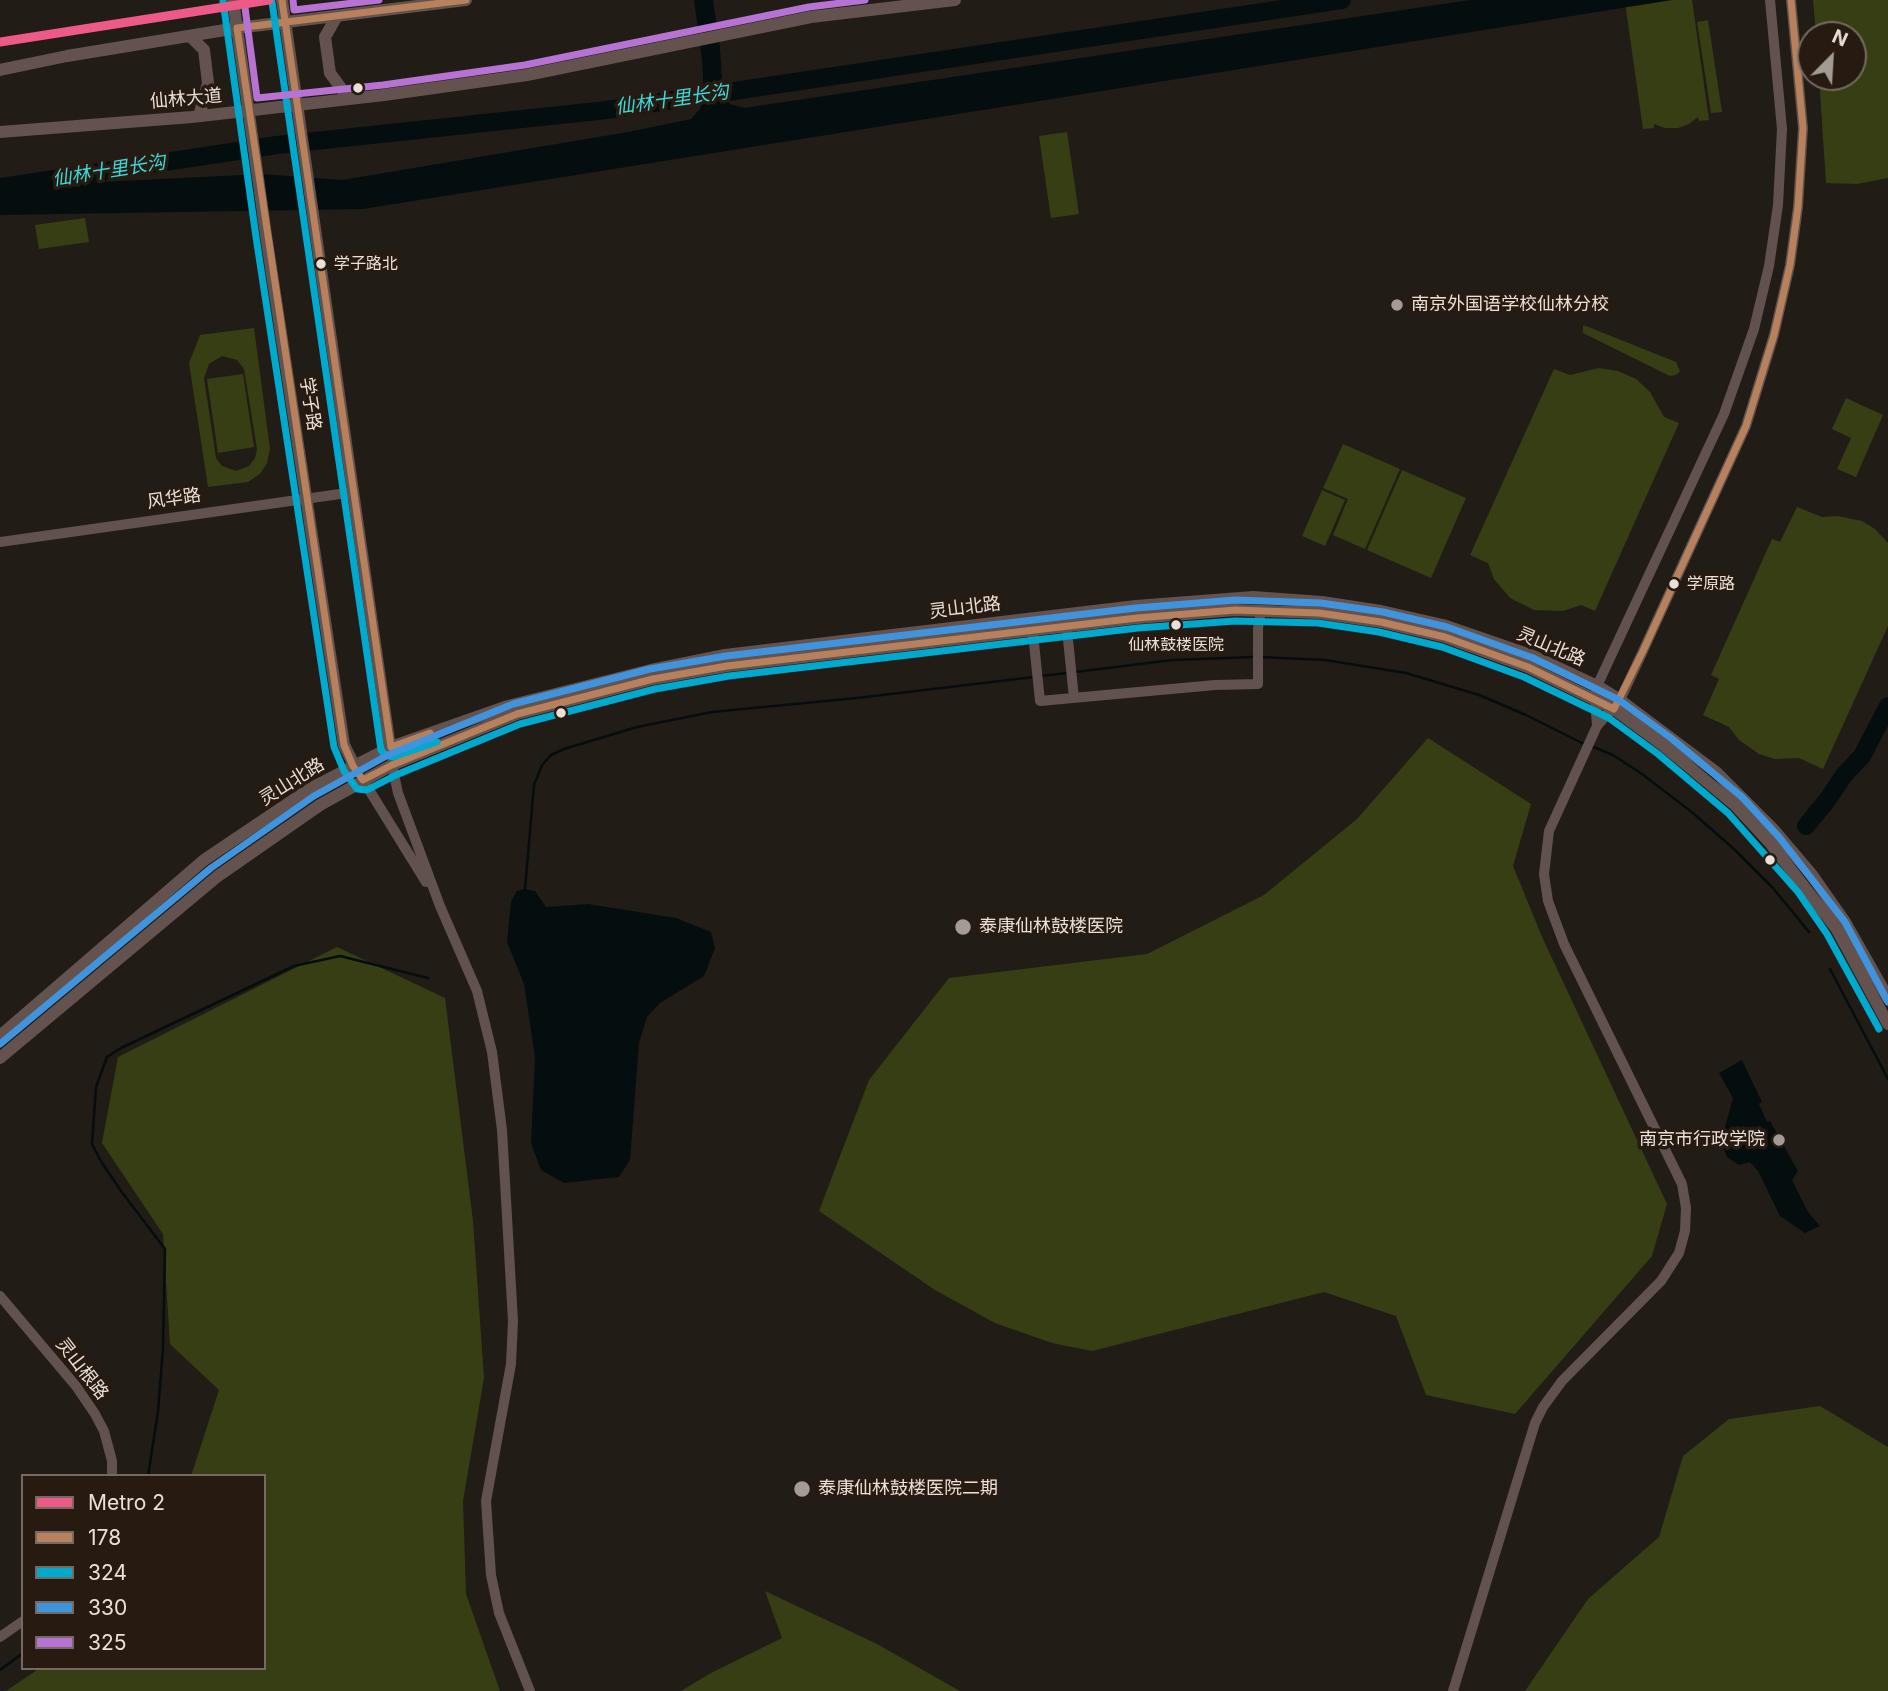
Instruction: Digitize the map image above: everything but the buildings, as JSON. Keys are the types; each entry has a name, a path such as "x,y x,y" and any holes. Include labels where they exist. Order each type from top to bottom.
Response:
{"main road":[{"name":"学子路","path":"233,0 345,745 353,766 363,780"},
{"name":"学子路","path":"282,0 392,765"},
{"path":"0,70 237,28 466,0"},
{"name":"仙林大道","path":"0,132 199,116 527,75 811,17 955,0"},
{"path":"337,16 325,37 330,73 349,99"},
{"path":"190,36 204,50 208,83 199,116"},
{"name":"灵山北路","path":"0,1036 204,860 311,788 391,747 508,706 738,653 1032,624 1245,597 1381,611 1443,625 1533,656 1617,704 1716,772 1773,829 1812,875 1845,922 1888,998"},
{"name":"灵山北路","path":"1066,620 1223,611 1319,613 1381,622 1445,637 1596,693"},
{"name":"灵山北路","path":"0,1058 218,876 320,805 392,765 517,715 653,679 727,666 1032,624"},
{"name":"灵山北路","path":"1617,704 1735,805 1772,844 1836,928 1888,1024"}],"street":[{"path":"1597,726 1596,693 1719,427 1754,329 1769,266 1778,205 1782,129 1770,0"},
{"path":"1452,1691 1535,1423 1543,1407 1562,1381 1661,1281 1679,1253 1685,1231 1686,1208 1682,1185 1564,944 1548,901 1544,874 1549,831 1597,726 1617,704 1746,426 1774,335 1790,265 1797,218 1803,128 1791,0"},
{"name":"风华路","path":"0,542 354,492"},
{"path":"1032,624 1040,701 1215,685 1258,684 1258,628 1261,611"},
{"path":"1066,620 1074,698"},
{"path":"392,765 398,793 440,906 477,991 492,1052 502,1130 513,1321 511,1364 486,1502 491,1575 499,1613 530,1691"},
{"path":"363,780 440,906"},
{"name":"灵山根路","path":"0,1296 76,1385 95,1414 104,1432 113,1474"},
{"path":"0,1637 21,1622"}],"green space":[{"path":"1692,0 1709,120 1699,121 1698,117 1678,128 1665,128 1654,124 1654,128 1643,129 1625,2"},
{"path":"1813,0 1888,0 1888,178 1857,184 1826,183 1820,91 1867,91 1867,21 1815,21"},
{"path":"1708,20 1722,112 1711,113 1697,22"},
{"path":"1067,132 1079,214 1051,218 1039,136"},
{"path":"85,218 89,242 39,249 35,225"},
{"path":"1583,326 1676,362 1680,371 1670,376 1583,333"},
{"path":"254,328 270,449 267,463 260,474 248,482 208,487 189,363 200,335","holes":["222,356 237,360 244,369 257,449 249,466 236,471 222,466 216,458 204,378 209,364"]},
{"path":"1599,368 1618,371 1636,379 1650,392 1664,417 1679,423 1595,611 1581,605 1563,611 1534,610 1510,598 1494,579 1488,563 1470,555 1554,369 1570,375"},
{"path":"243,374 254,447 218,453 207,379"},
{"path":"1846,398 1883,415 1856,477 1837,469 1851,438 1832,429"},
{"path":"1343,444 1400,469 1365,549 1333,535 1348,499 1323,488"},
{"path":"1402,470 1466,498 1431,578 1367,550"},
{"path":"1322,490 1345,500 1325,546 1302,536"},
{"path":"1797,507 1822,517 1838,516 1862,521 1875,529 1888,543 1888,626 1823,769 1799,758 1775,759 1759,754 1739,740 1729,727 1703,715 1719,679 1711,675 1772,539 1780,542"},
{"path":"1428,738 1531,804 1513,866 1543,939 1667,1204 1652,1256 1515,1414 1426,1395 1396,1316 1324,1292 1092,1351 1052,1343 995,1323 935,1290 819,1211 869,1080 949,978 1147,954 1264,895 1357,819"},
{"path":"337,947 445,998 473,1221 484,1378 463,1501 466,1594 500,1691 6,1691 37,1670 266,1670 266,1474 192,1474 219,1390 170,1344 163,1234 102,1143 118,1057"},
{"path":"1820,1406 1888,1447 1888,1691 1525,1691 1588,1599 1659,1537 1683,1456 1729,1419"},
{"path":"765,1591 877,1644 960,1691 681,1691 782,1638"}],"shaded area":[{"path":"694,0 713,0 723,95 730,104 744,108 1470,0 1672,0 363,209 0,215 0,187 262,174 342,180 691,119 700,109 704,98"},
{"path":"517,891 535,891 546,907 588,904 676,918 711,932 715,948 704,976 660,1003 647,1017 639,1043 630,1160 619,1177 564,1183 541,1170 531,1143 535,1057 524,984 507,942 511,902"},
{"path":"1742,1060 1762,1102 1759,1104 1767,1122 1770,1121 1798,1171 1792,1180 1808,1212 1820,1226 1805,1233 1780,1216 1758,1171 1750,1162 1739,1165 1727,1157 1721,1142 1733,1098 1719,1073"}],"waterway":[{"name":"仙林十里长沟","path":"0,187 277,145 607,110 1342,0"},
{"path":"1075,672 1173,660 1253,657"},
{"path":"1260,657 1325,660 1406,673 1479,695 1584,744"},
{"path":"1040,676 1068,673"},
{"path":"525,889 534,785 542,765 551,755 564,749 637,727 712,712 1034,677"},
{"path":"1806,826 1844,775 1862,756 1888,706"},
{"path":"1591,746 1613,755 1642,774 1693,813 1773,888 1809,932"},
{"path":"148,1474 158,1412 163,1348 165,1249 121,1191 92,1144 96,1087 107,1057 294,966 340,956 428,978"},
{"path":"1830,969 1888,1079"},
{"path":"0,1670 21,1654"}],"metro line":[{"name":"2","path":"0,42 269,0"}],"transit line":[{"name":"325","path":"244,0 257,98 383,85 525,65 809,7 865,0"},
{"name":"178","path":"282,0 391,747 430,733"},
{"name":"325","path":"293,0 294,10 379,0"},
{"name":"178","path":"466,0 237,28 344,745 353,766 363,780 392,765 517,714 653,679 727,666 1137,618 1235,610 1319,613 1381,622 1445,637 1528,667 1614,709 1746,426 1774,335 1790,265 1798,207 1803,128 1791,0"},
{"name":"324","path":"223,1 334,747 344,771 357,789 367,790 396,775 520,724 655,689 729,676 1138,628 1235,621 1318,623 1379,632 1442,647 1524,677 1609,718 1658,754 1728,813 1798,892 1827,934 1879,1029"},
{"name":"324","path":"272,2 381,750 385,755 393,757 437,742"},
{"name":"330","path":"0,1044 211,868 314,796 388,755 513,704 650,669 726,656 1136,608 1235,600 1321,603 1383,612 1447,627 1533,658 1619,700 1671,738 1742,797 1779,837 1845,922 1888,1002"}],"place":[{"name":"学子路北","path":"321,264"},
{"name":"南京外国语学校仙林分校","path":"1397,305"},
{"name":"学原路","path":"1674,584"},
{"name":"仙林鼓楼医院","path":"1176,625"},
{"name":"泰康仙林鼓楼医院","path":"963,927"},
{"name":"南京市行政学院","path":"1779,1140"},
{"name":"泰康仙林鼓楼医院二期","path":"802,1489"}]}
